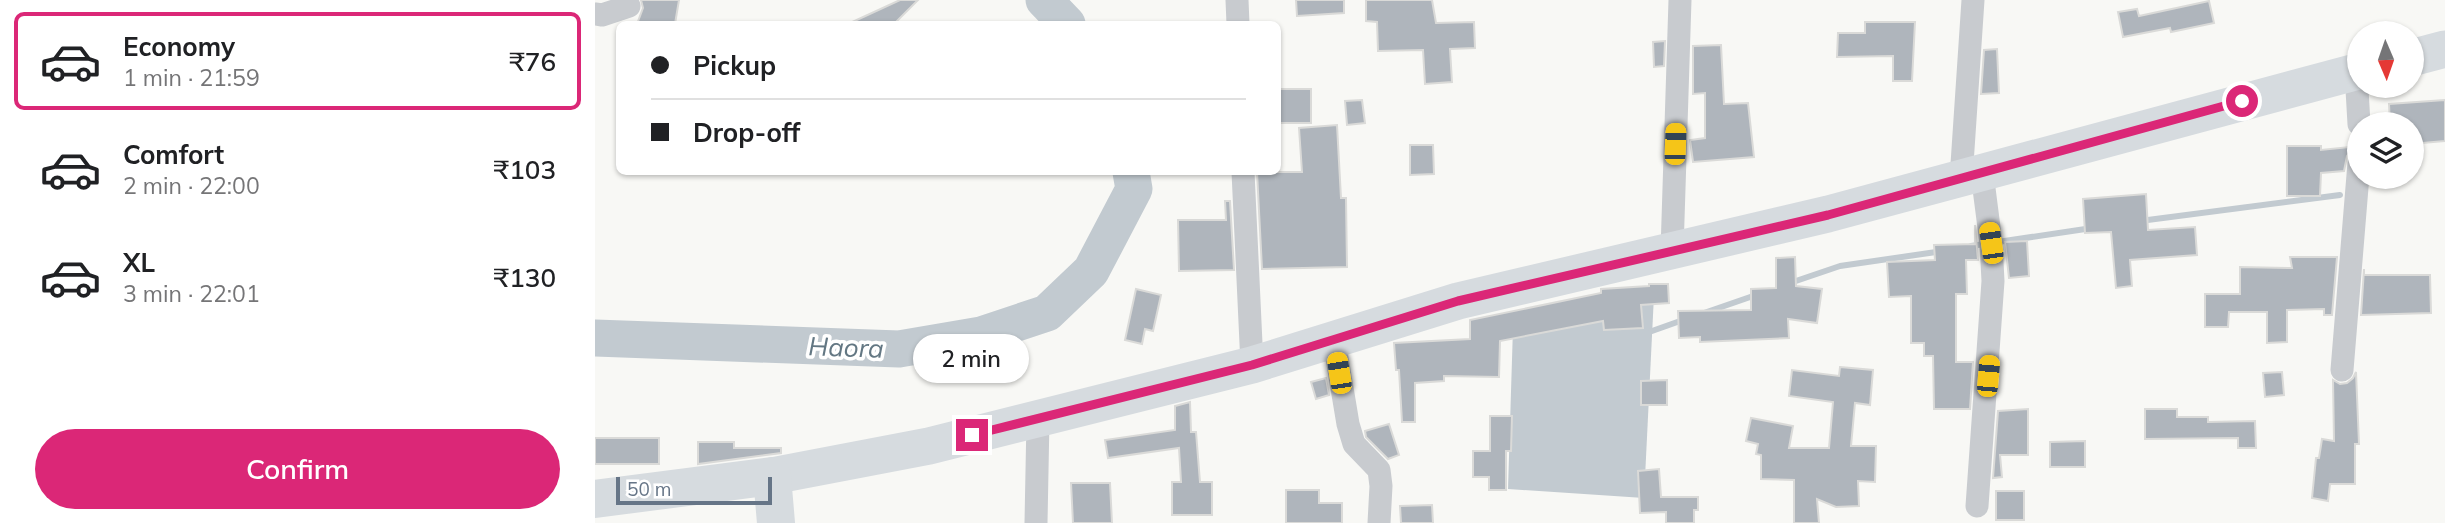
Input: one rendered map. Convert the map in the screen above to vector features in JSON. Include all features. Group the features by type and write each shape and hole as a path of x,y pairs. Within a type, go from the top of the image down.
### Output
{"highway":[{"path":"595,499 772,476 776,523"}],"main road":[{"path":"2424,55 2445,49"},
{"path":"772,476 929,446 1252,365 1458,301 1828,215 2347,74"}],"street":[{"path":"1237,0 1238,21"},
{"path":"1672,251 1680,0"},
{"path":"1973,0 1971,176 1991,243 1993,281 1977,506"},
{"path":"595,14 603,15 629,6"},
{"path":"1243,175 1252,365"},
{"path":"2342,370 2357,189"},
{"path":"1334,340 1348,424 1354,444 1379,470 1379,523"},
{"path":"1036,523 1038,419"}],"shaded area":[{"path":"1654,295 1644,498 1508,489 1513,327"}],"building":[{"path":"641,0 679,0 676,21 638,21 643,8"},
{"path":"900,0 918,0 897,21 854,21"},
{"path":"1296,0 1344,0 1344,13 1297,16"},
{"path":"1366,0 1432,0 1436,23 1474,22 1475,48 1450,49 1452,82 1425,84 1423,50 1378,51 1377,22 1366,21"},
{"path":"2209,1 2214,23 2171,32 2170,28 2123,37 2118,12 2137,9 2139,16"},
{"path":"1865,22 1915,22 1912,81 1893,81 1893,56 1837,57 1838,33 1865,33"},
{"path":"1665,41 1664,66 1654,67 1653,42"},
{"path":"1721,45 1724,104 1748,103 1754,157 1693,162 1690,140 1705,138 1705,93 1693,94 1693,46"},
{"path":"1997,49 1999,93 1981,94 1984,50"},
{"path":"1281,89 1311,89 1311,123 1281,123"},
{"path":"1362,100 1365,123 1347,125 1345,101"},
{"path":"2445,100 2445,141 2424,143 2424,112 2389,112 2389,104"},
{"path":"1337,125 1341,198 1346,198 1347,267 1262,269 1257,175 1302,172 1299,128"},
{"path":"1410,145 1433,145 1434,174 1410,175"},
{"path":"2287,146 2321,146 2321,150 2347,147 2344,171 2321,173 2320,196 2287,196"},
{"path":"2146,194 2148,230 2195,227 2197,255 2130,260 2132,286 2116,288 2111,232 2085,233 2083,199"},
{"path":"1225,201 1230,201 1234,270 1179,271 1178,220 1226,220"},
{"path":"1975,225 1978,260 1966,260 1967,294 1956,294 1956,362 1973,362 1970,409 1934,409 1933,356 1924,356 1924,343 1911,343 1911,296 1889,297 1887,262 1935,260 1934,245 1975,244"},
{"path":"2027,241 2029,276 2009,278 2005,242"},
{"path":"1795,257 1796,286 1822,289 1817,323 1788,319 1789,338 1700,342 1700,337 1679,338 1678,311 1751,310 1751,289 1776,288 1776,258"},
{"path":"2290,257 2337,257 2332,315 2324,315 2324,309 2287,310 2287,342 2267,343 2267,312 2229,312 2228,327 2205,327 2205,294 2240,294 2240,267 2292,268"},
{"path":"2364,269 2364,275 2430,275 2431,313 2361,315"},
{"path":"1668,284 1669,303 1641,305 1643,328 1604,330 1603,321 1500,341 1499,377 1444,376 1444,381 1415,383 1415,422 1402,422 1399,370 1396,370 1394,343 1470,339 1470,320 1601,293 1601,289"},
{"path":"1136,289 1161,295 1153,331 1145,329 1142,344 1125,340"},
{"path":"1840,367 1873,370 1870,405 1855,403 1851,446 1876,446 1875,482 1858,481 1859,506 1836,507 1817,499 1819,523 1794,523 1794,480 1761,479 1761,455 1756,454 1758,444 1746,441 1751,418 1793,426 1789,448 1829,448 1833,402 1789,396 1792,370 1839,376"},
{"path":"2282,372 2284,395 2265,397 2263,373"},
{"path":"2356,372 2359,444 2355,444 2355,484 2330,484 2328,501 2312,498 2316,458 2319,458 2322,439 2334,441 2333,380 2340,384 2347,383"},
{"path":"1326,378 1329,395 1316,399 1311,382"},
{"path":"1667,380 1667,405 1641,405 1641,381"},
{"path":"1190,402 1191,432 1196,432 1200,482 1212,482 1212,515 1172,515 1172,482 1181,482 1179,448 1108,458 1105,440 1175,430 1175,406"},
{"path":"2028,409 2028,455 2000,455 2002,477 1993,478 1998,411"},
{"path":"2145,409 2177,409 2177,417 2208,417 2208,422 2255,421 2256,448 2238,448 2238,438 2145,439"},
{"path":"1490,416 1512,416 1511,451 1506,451 1506,490 1489,490 1489,477 1473,477 1473,451 1490,451"},
{"path":"1389,424 1399,455 1388,459 1366,437 1365,431"},
{"path":"595,438 659,438 659,464 595,464"},
{"path":"2085,441 2085,467 2050,467 2050,442"},
{"path":"698,442 734,442 734,448 781,448 781,453 698,464"},
{"path":"1659,469 1661,497 1698,497 1694,523 1666,523 1666,512 1640,513 1638,471"},
{"path":"1071,483 1110,483 1112,523 1073,523"},
{"path":"1286,490 1319,490 1319,503 1342,503 1342,523 1286,523"},
{"path":"1996,491 2024,491 2024,520 1996,520"},
{"path":"1432,505 1433,523 1401,523 1400,506"}],"waterway":[{"name":"Haora","path":"1044,0 1064,21"},
{"name":"Haora","path":"595,338 899,349 981,335 1047,313 1091,271 1134,189 1132,175"},
{"path":"2140,221 2340,195"},
{"path":"1971,246 2092,228"},
{"path":"1790,283 1840,266 1943,251"},
{"path":"1704,313 1756,295"},
{"path":"1652,331 1683,320"}],"route":[{"path":"972,435 1252,365 1458,301 1828,215 2242,101"}]}
